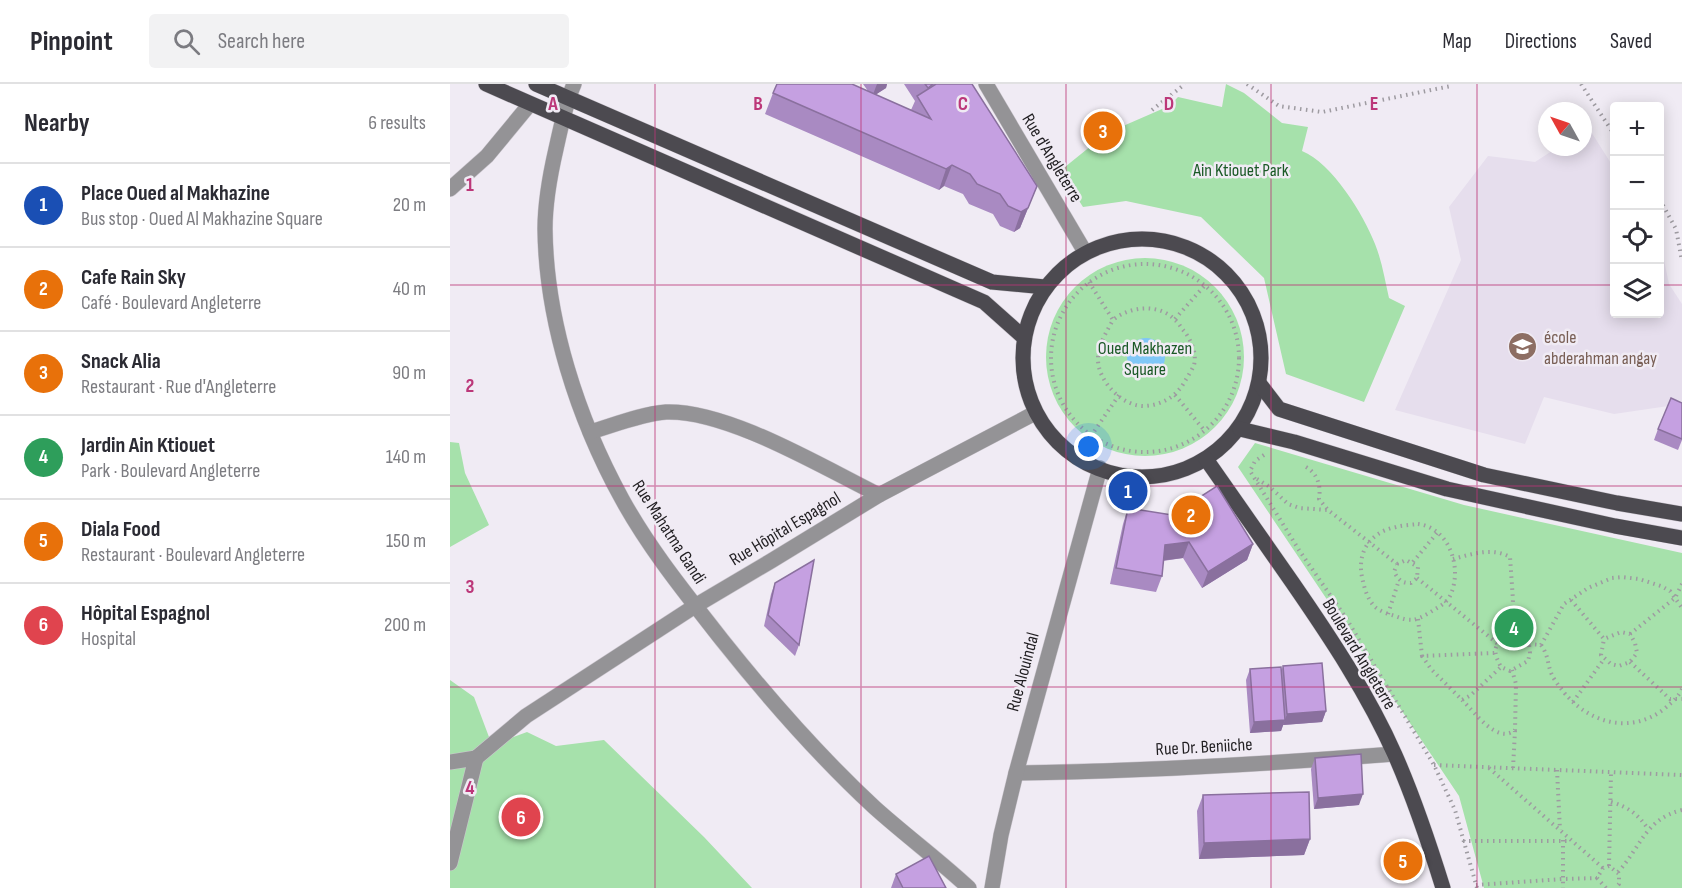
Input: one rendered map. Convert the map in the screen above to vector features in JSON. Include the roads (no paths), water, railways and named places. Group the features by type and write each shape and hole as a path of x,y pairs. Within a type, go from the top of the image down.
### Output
{"main road":[{"path":"486,84 984,302 1021,335"},
{"path":"536,84 571,91 992,282 1045,287"},
{"path":"1152,238 1185,246 1215,262 1239,286 1255,316 1262,350 1259,383 1253,406 1240,429 1225,445 1206,459 1176,472 1144,477 1113,474 1081,461 1055,440 1035,413 1024,379 1021,335 1045,287 1066,265 1086,252 1118,240 1152,238"},
{"path":"1259,383 1279,409 1484,475 1682,514"},
{"path":"1240,429 1294,442 1447,489 1615,526 1682,538"},
{"name":"Boulevard Angleterre","path":"1206,459 1343,659 1394,754 1413,800 1443,888"}],"street":[{"name":"Rue d'Angleterre","path":"986,84 1086,252"},
{"name":"Rue Mahatma Gandi","path":"571,91 562,118 548,183 545,228 547,262 561,351 590,432 622,499 655,552 748,673 874,807 969,888"},
{"path":"450,189 487,156 530,104"},
{"path":"590,432 664,412 690,413 717,420 767,439 879,495"},
{"name":"Rue Hôpital Espagnol","path":"476,758 526,716 695,606 879,495 1035,413"},
{"name":"Rue Alouindal","path":"992,888 1001,835 1016,773 1100,468"},
{"name":"Rue Dr. Beniiche","path":"1016,773 1263,764 1394,754"},
{"path":"450,762 476,758 450,863"}],"water":[{"path":"1146,338 1159,344 1165,357 1159,370 1146,376 1133,370 1127,357 1133,344"}],"place":[{"name":"Snack Alia","path":"1103,131"},
{"name":"école abderahman angay","path":"1523,347"},
{"name":"Place Oued al Makhazine","path":"1128,491"},
{"name":"Cafe Rain Sky","path":"1191,515"},
{"name":"Jardin Ain Ktiouet","path":"1514,628"},
{"name":"Hôpital Espagnol","path":"521,817"},
{"name":"Diala Food","path":"1403,861"}],"park label":[{"name":"Ain Ktiouet Park","path":"1241,170"},
{"name":"Oued Makhazen Square","path":"1145,358"}]}
